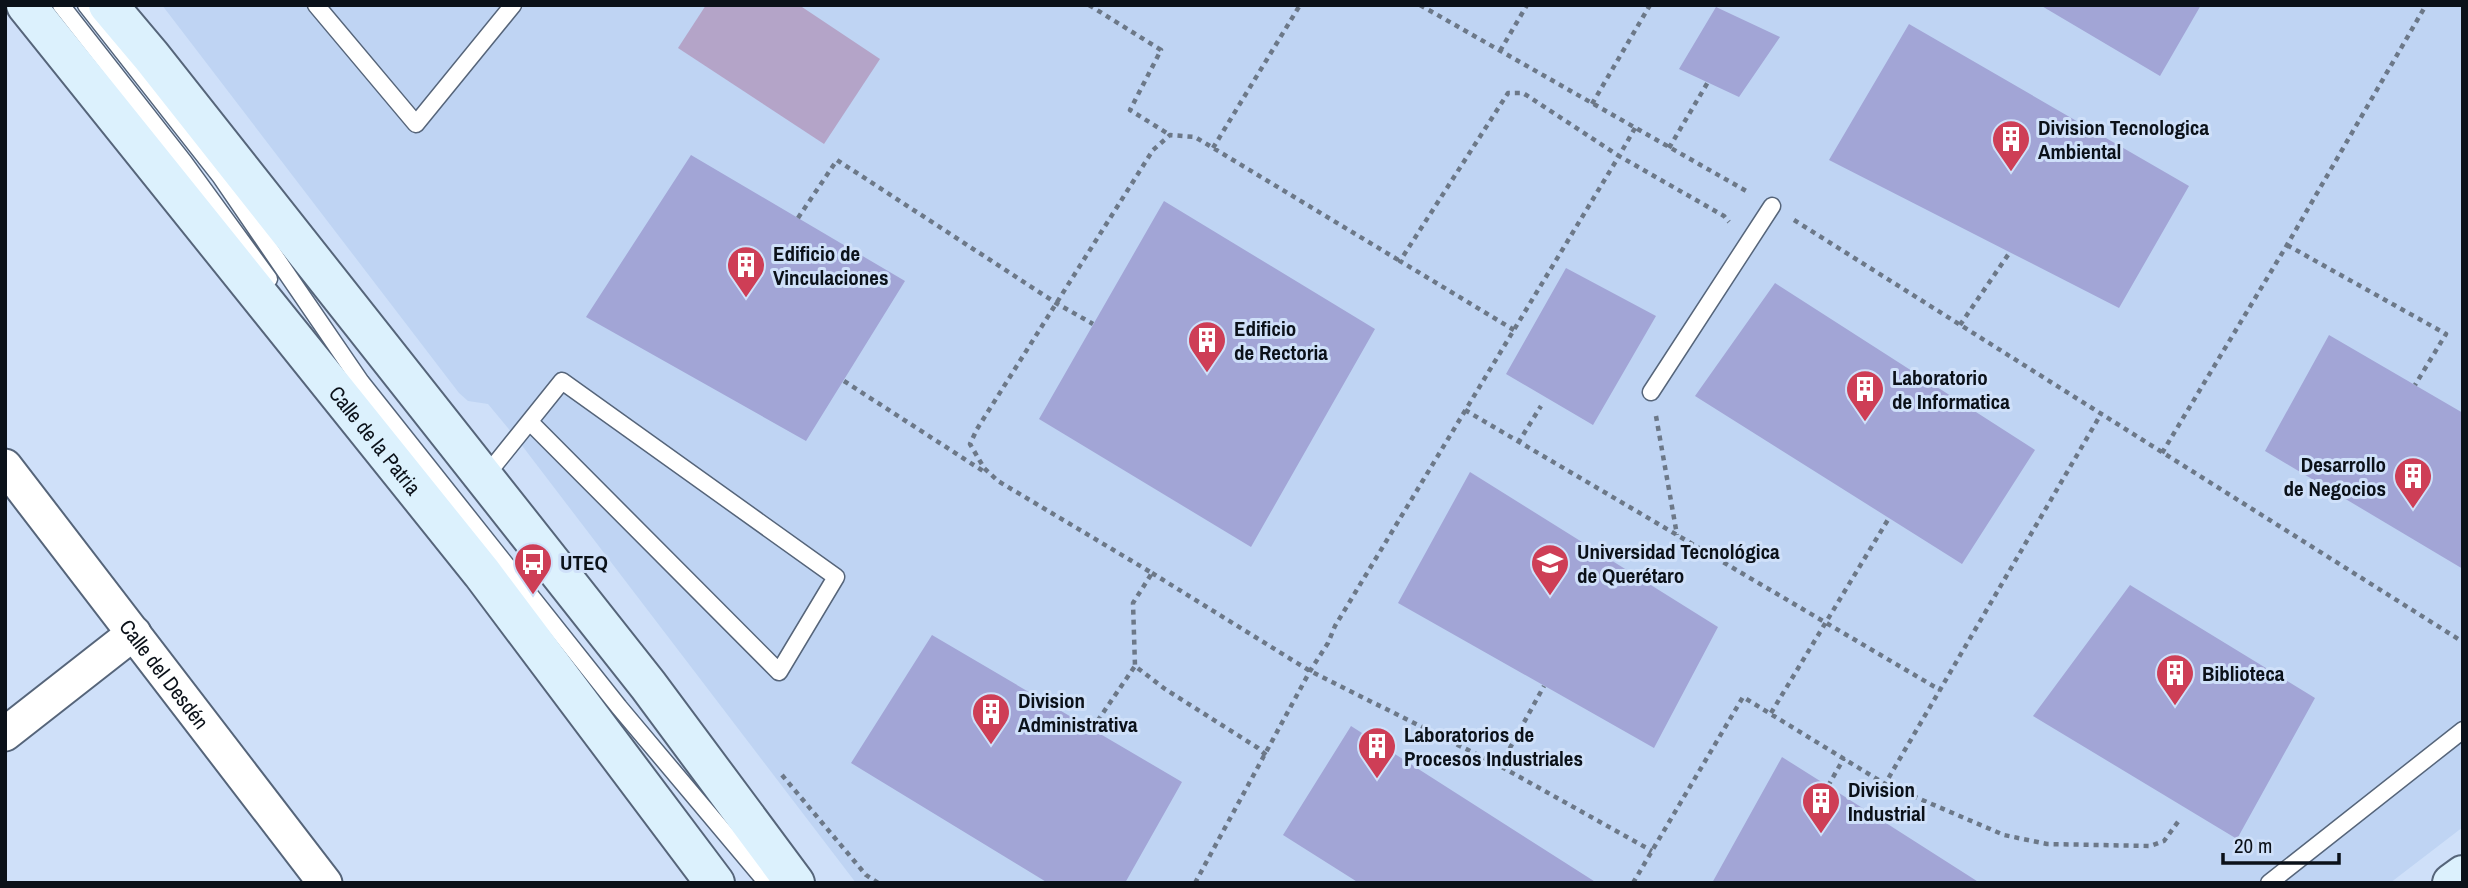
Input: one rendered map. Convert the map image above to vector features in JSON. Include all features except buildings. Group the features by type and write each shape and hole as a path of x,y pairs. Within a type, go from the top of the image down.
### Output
{"street":[{"name":"Calle de la Patria","path":"26,5 482,573 715,883"},
{"path":"108,5 648,685 795,883"},
{"name":"Calle del Desdén","path":"5,466 325,883"},
{"path":"5,734 134,633"},
{"path":"2452,883 2463,875"}],"lane":[{"path":"61,5 184,162 279,293"},
{"path":"86,5 219,176 361,382 619,707 767,883"},
{"path":"316,5 416,124 513,5"},
{"path":"1651,392 1778,210"},
{"path":"295,314 350,391 607,716 734,883"},
{"path":"484,478 562,381 836,578 779,672 530,422"},
{"path":"2269,883 2463,730"}],"path":[{"path":"1089,5 1161,50 1130,110 1170,135 1195,137 1514,330"},
{"path":"1213,148 1300,5"},
{"path":"1420,5 1749,193"},
{"path":"1500,51 1527,5"},
{"path":"1592,104 1650,5"},
{"path":"2162,453 2426,5"},
{"path":"1669,148 1707,82"},
{"path":"1401,261 1508,93 1523,93 1619,156 1724,216 1733,228"},
{"path":"1195,883 1335,626 1635,128"},
{"path":"999,481 984,468 970,444 977,429 1153,150 1170,135"},
{"path":"798,218 837,160 1056,303 1093,324"},
{"path":"1778,210 2463,642"},
{"path":"2287,245 2446,334 2415,385"},
{"path":"1959,325 2010,252"},
{"path":"844,381 999,481 1310,671 1500,766 1652,851"},
{"path":"1518,443 1541,406"},
{"path":"1465,410 1940,690"},
{"path":"1885,784 2101,414"},
{"path":"1770,713 1889,518"},
{"path":"1092,729 1135,666 1133,603 1152,573"},
{"path":"1135,666 1165,689 1266,755"},
{"path":"1500,766 1544,686"},
{"path":"1633,883 1743,697 1885,784 2004,835 2046,844 2150,846 2164,841 2180,819"},
{"path":"1828,786 1844,758"},
{"path":"782,775 866,875 878,883"}],"shaded area":[{"name":"Universidad Tecnológica de Querétaro","path":"162,5 2463,5 2463,827 2390,883 856,883 517,439 488,404 468,401 459,393"},
{"path":"706,5 799,5 880,59 824,144 678,48"}],"place":[{"name":"Division Tecnologica Ambiental","path":"2011,173"},
{"name":"Edificio de Vinculaciones","path":"746,299"},
{"name":"Edificio de Rectoria","path":"1207,374"},
{"name":"Laboratorio de Informatica","path":"1865,423"},
{"name":"Desarrollo de Negocios","path":"2413,510"},
{"name":"UTEQ","path":"533,596"},
{"name":"Universidad Tecnológica de Querétaro","path":"1550,597"},
{"name":"Biblioteca","path":"2175,707"},
{"name":"Division Administrativa","path":"991,746"},
{"name":"Laboratorios de Procesos Industriales","path":"1377,780"},
{"name":"Division Industrial","path":"1821,835"}]}
